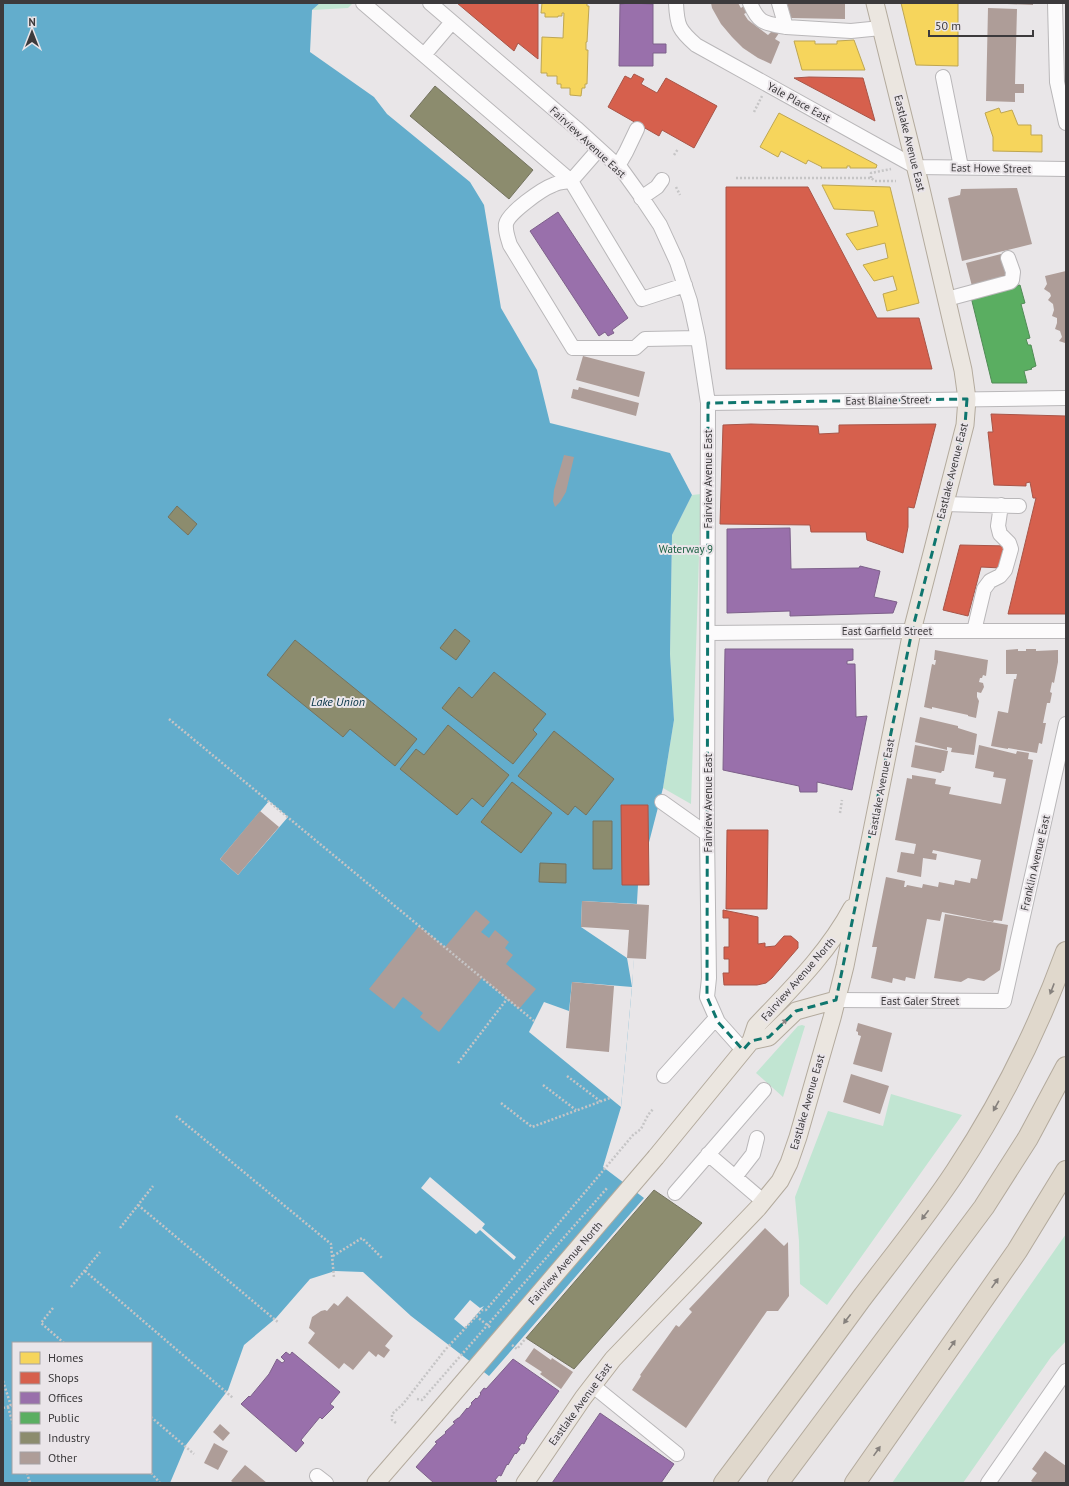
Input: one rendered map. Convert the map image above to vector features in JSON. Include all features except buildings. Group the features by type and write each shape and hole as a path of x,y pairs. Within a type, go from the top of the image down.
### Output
{"highway":[{"path":"724,1483 960,1165 991,1115 1022,1056 1049,996 1066,952"},
{"path":"784,1480 952,1251 999,1184 1041,1114 1066,1067"},
{"path":"855,1483 1017,1251 1066,1171"},
{"path":"717,1483 746,1453"}],"main road":[{"name":"Eastlake Avenue East","path":"525,1483 592,1385 619,1353 764,1202 780,1181 789,1163 798,1137 836,1000 859,896 912,630 965,425 967,399 963,370 947,299 916,166 875,3"},
{"name":"Fairview Avenue North","path":"376,1483 656,1157 747,1045 756,1026 822,955 835,937 859,896"},
{"name":"Fairview Avenue North","path":"747,1045 769,1037 796,1010 836,1000"}],"street":[{"path":"363,3 571,181 642,299 685,285"},
{"name":"Fairview Avenue East","path":"430,3 618,166 660,225 678,262 685,285 698,338 708,403 707,834 710,978 707,997 718,1022 747,1045"},
{"name":"Yale Place East","path":"676,3 678,22 684,34 696,45 916,166"},
{"path":"750,3 758,17 763,22 786,27 851,31 881,28"},
{"path":"779,3 786,27"},
{"path":"1055,3 1057,82 1066,123"},
{"path":"424,55 452,22"},
{"path":"943,77 961,167"},
{"path":"618,166 637,129"},
{"path":"598,148 571,181 553,184 538,193 508,216 506,230 510,245 573,348 635,348 645,339 698,338"},
{"name":"East Howe Street","path":"916,166 1066,169"},
{"path":"641,198 657,187 662,180"},
{"path":"947,299 1010,282 1012,280 1013,272 1008,258"},
{"name":"East Blaine Street","path":"708,403 1066,398"},
{"path":"944,504 1019,506"},
{"path":"974,631 984,589 990,581 1000,576 1005,570 1011,549 1009,543 1000,534 998,526 1001,505"},
{"name":"East Garfield Street","path":"708,633 912,630 1066,631"},
{"name":"Franklin Avenue East","path":"1004,1001 1066,724"},
{"path":"662,802 707,834"},
{"name":"East Galer Street","path":"836,1000 1004,1001"},
{"path":"664,1076 716,1018"},
{"path":"675,1193 764,1090"},
{"path":"735,1177 753,1154 757,1138"},
{"path":"708,1154 764,1202"},
{"path":"988,1483 1066,1371"},
{"path":"592,1385 678,1454"}],"path":[{"path":"754,112 763,94"},
{"path":"674,155 678,148"},
{"path":"871,178 871,173 893,168"},
{"path":"736,178 871,178 875,181 896,181"},
{"path":"676,187 680,195"},
{"path":"169,719 534,1021"},
{"path":"840,813 842,800"},
{"path":"458,1063 507,998"},
{"path":"567,1076 600,1102"},
{"path":"542,1085 576,1111"},
{"path":"501,1103 532,1127 610,1098"},
{"path":"396,1423 392,1420 392,1414 403,1404 447,1347 482,1310 486,1310 633,1135 641,1129 652,1109"},
{"path":"176,1116 331,1244 334,1278"},
{"path":"417,1399 422,1400 613,1182"},
{"path":"120,1228 153,1186"},
{"path":"138,1205 279,1323"},
{"path":"333,1256 362,1238 383,1259"},
{"path":"71,1287 100,1252"},
{"path":"85,1271 233,1398"},
{"path":"53,1308 40,1323 63,1342"},
{"path":"3,1381 11,1406 3,1408"},
{"path":"152,1418 194,1454"},
{"path":"152,1474 160,1483"}],"highlighted area":[{"path":"967,399 965,425 912,631 836,1000 796,1011 769,1037 751,1041 743,1050 718,1022 707,997 708,403"}],"green space":[{"path":"320,3 353,3 348,8 312,10"},
{"name":"Waterway 9","path":"701,494 691,804 663,788 674,720 670,654 672,535 692,495"},
{"path":"798,1026 805,1026 783,1097 756,1073"},
{"path":"891,1094 962,1115 827,1305 800,1284 799,1241 795,1197 828,1111 883,1126"},
{"path":"1066,1234 1066,1341 1051,1357 963,1483 892,1483"}],"water":[{"name":"Lake Union","path":"3,3 320,3 312,10 310,52 374,97 387,114 470,182 484,205 501,308 537,370 550,423 670,453 692,495 672,535 670,654 674,720 663,788 638,885 632,987 621,1107 603,1167 644,1198 489,1376 411,1316 363,1272 335,1271 310,1279 276,1318 244,1345 228,1390 186,1445 170,1483 3,1483"}],"pier":[{"path":"269,801 288,817 238,875 220,859"},
{"path":"582,901 638,904 632,987 627,958 581,927"},
{"path":"572,982 632,987 621,1107 529,1032 544,1002 569,1011"},
{"path":"430,1177 485,1224 482,1228 516,1257 514,1260 480,1230 476,1234 421,1188"},
{"path":"470,1300 480,1308 484,1306 465,1328 454,1319"}]}
